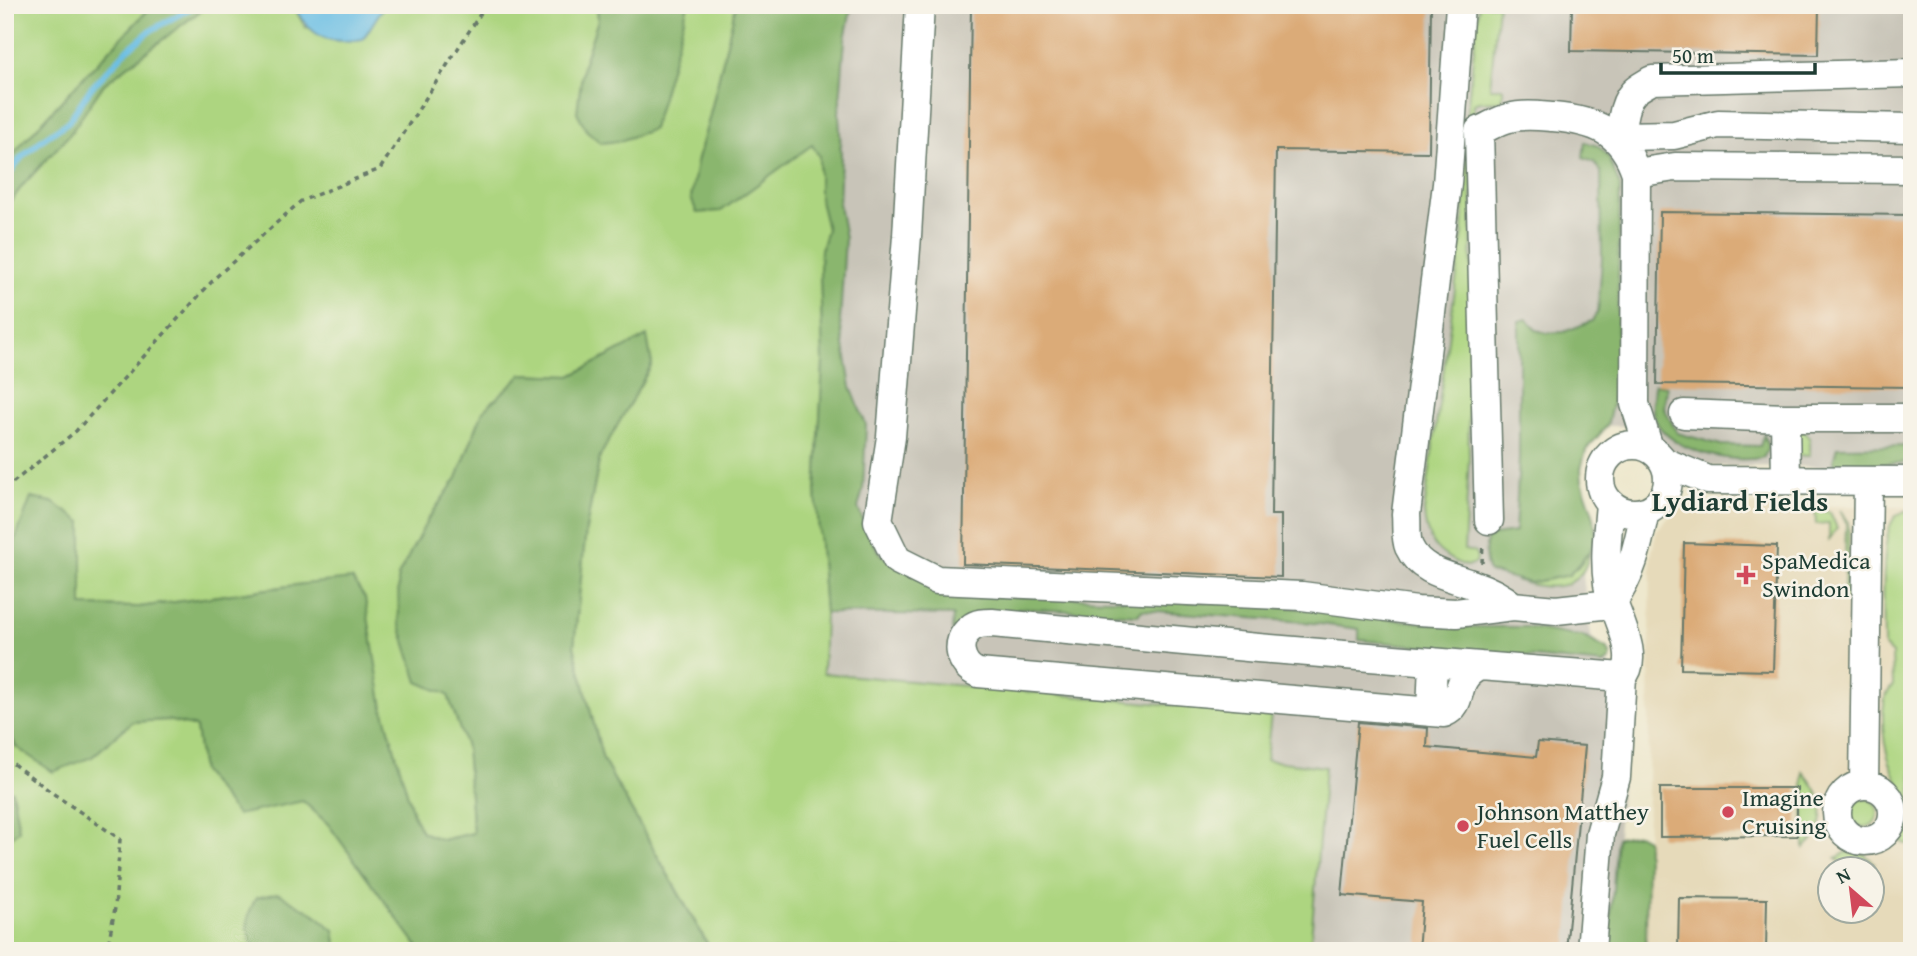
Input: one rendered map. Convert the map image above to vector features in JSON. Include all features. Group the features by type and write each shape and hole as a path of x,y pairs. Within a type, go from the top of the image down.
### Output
{"street":[{"path":"920,5 905,262 891,437 878,521 897,560 937,580 1302,596 1417,611 1456,613 1513,606 1556,610 1611,604"},
{"path":"1460,5 1447,184 1406,514 1409,547 1423,565 1442,575 1500,596 1513,606"},
{"path":"1621,140 1627,102 1634,91 1652,80 1912,73"},
{"path":"1489,520 1479,131 1510,117 1546,116 1583,120 1604,128 1621,140 1631,157 1636,173 1635,404 1616,450"},
{"path":"1621,140 1674,135 1718,124 1912,128"},
{"path":"1636,173 1675,167 1912,169"},
{"path":"1611,604 1629,575 1654,504 1668,486 1669,475 1657,455 1635,404"},
{"path":"1684,414 1785,418 1912,418"},
{"path":"1785,418 1786,480"},
{"path":"1708,480 1638,445 1627,445 1616,450 1605,461 1600,477 1603,492 1611,503 1623,511 1634,513 1708,480 1912,481"},
{"path":"1864,785 1868,481"},
{"path":"1591,951 1600,834 1616,777 1622,677 1628,666 1628,647 1624,631 1611,604 1606,564 1611,503"},
{"path":"1480,666 1463,678 1458,689 1457,703 1452,709 1431,712 978,673 964,665 961,651 962,638 971,627 992,623 1622,677"},
{"path":"1431,712 1433,662"}],"path":[{"path":"5,489 76,430 216,276 301,201 380,169 486,5"},
{"path":"1482,588 1482,545 1489,520"},
{"path":"5,758 120,839 115,908 107,951"}],"shaded area":[{"name":"Lydiard Fields","path":"852,5 1912,5 1912,467 1694,466 1664,448 1645,426 1607,426 1586,450 1576,488 1590,535 1583,576 1591,636 1624,689 1620,811 1608,951 1310,951 1325,767 1266,760 1271,714 823,673 825,613 862,613 881,554 870,538 858,508 863,490 866,425 851,387 840,322 845,238 839,205 839,113 845,39"},
{"path":"1698,504 1912,507 1912,951 1646,951 1651,556 1657,530 1674,512"}],"green space":[{"path":"5,5 153,5 21,145 5,166"},
{"path":"153,5 208,5 104,84 70,134 23,185 5,209 5,166 21,145"},
{"path":"208,5 293,5 305,27 363,39 383,5 597,5 598,20 583,65 680,28 688,5 736,5 697,162 812,144 819,156 819,196 827,229 821,250 820,272 823,362 816,491 825,613 823,673 1271,714 1266,760 1325,767 1310,951 701,951 710,948 603,760 574,646 586,529 600,456 652,364 646,337 571,376 522,374 483,411 457,478 428,519 448,695 466,747 473,833 442,840 422,832 413,814 383,708 303,584 139,607 81,606 82,522 5,566 5,209 23,185 70,134 104,84"},
{"path":"597,5 688,5 653,129 620,141 601,143 587,131 577,112 583,65 598,20"},
{"path":"736,5 852,5 845,39 839,113 839,205 845,238 840,322 851,387 866,425 863,490 858,508 870,538 881,554 930,585 966,595 1251,603 1460,627 1526,627 1582,636 1607,649 1610,660 1603,664 1359,640 1359,629 1304,622 1142,610 1138,615 1018,608 1016,612 952,630 953,615 825,613 816,491 823,362 820,272 821,250 827,229 819,196 819,156 812,145 721,211 697,213 691,198 697,162"},
{"path":"1479,5 1498,5 1490,88 1503,88 1503,98 1500,101 1474,104 1469,457 1464,550 1475,552 1477,558 1476,563 1466,566 1448,557 1435,546 1427,531 1424,511 1463,232 1468,102"},
{"path":"1585,142 1598,146 1608,156 1620,186 1614,397 1607,426 1586,450 1581,469 1582,481 1594,517 1596,536 1590,551 1569,575 1530,583 1489,572 1486,560 1487,540 1493,535 1515,532 1519,459 1519,321 1527,319 1536,330 1547,333 1564,332 1592,321 1598,312 1602,259 1601,172 1594,162 1583,158"},
{"path":"647,336 652,364 600,456 586,529 574,646 603,760 710,949 421,951 328,824 303,801 237,815 202,772 196,727 167,720 132,722 92,757 53,772 16,747 5,720 5,566 31,498 52,502 82,522 82,606 139,607 352,579 365,598 383,708 413,814 422,832 442,840 473,833 466,747 448,695 418,682 399,622 398,576 428,519 457,478 483,411 522,374 571,376"},
{"path":"1654,384 1667,386 1664,408 1677,433 1721,445 1760,446 1764,434 1768,448 1764,457 1719,457 1702,453 1671,438 1660,428 1654,416"},
{"path":"1805,431 1810,440 1810,456 1793,455 1795,432"},
{"path":"1912,446 1912,462 1838,467 1833,461 1837,447"},
{"path":"1815,509 1830,512 1837,528 1829,540 1829,523 1816,524"},
{"path":"1840,510 1848,522 1849,533 1848,598 1841,597 1844,591 1846,523"},
{"path":"1912,510 1912,808 1887,753 1883,715 1885,699 1893,685 1892,654 1884,646 1886,544 1895,518"},
{"path":"1590,551 1586,565 1572,582 1551,587 1515,580 1538,581 1563,576 1576,569"},
{"path":"5,720 16,747 92,757 132,722 167,720 196,727 202,772 303,801 328,824 421,951 337,951 334,930 251,942 256,951 5,951 5,842 19,830 12,791 5,788"},
{"path":"1803,772 1816,791 1822,810 1819,830 1804,848"},
{"path":"5,788 12,791 19,830 5,842"},
{"path":"1864,799 1874,803 1878,813 1874,823 1864,827 1854,823 1850,813 1854,803"},
{"path":"1906,810 1912,820 1912,845 1903,843 1899,835"},
{"path":"1638,834 1647,839 1646,951 1608,951 1617,838"},
{"path":"1847,852 1865,855 1842,855"},
{"path":"278,893 316,915 334,930 337,951 256,951 247,924 250,912 256,898"}],"water":[{"path":"293,5 384,6 363,39 339,41 313,31"}],"building":[{"path":"971,5 1431,5 1429,152 1276,150 1271,515 1281,515 1281,577 963,564"},
{"path":"1572,5 1819,5 1818,55 1571,51"},
{"path":"1660,212 1912,215 1912,387 1657,384"},
{"path":"1684,543 1777,546 1773,671 1681,669"},
{"name":"Johnson Matthey Fuel Cells","path":"1358,722 1428,728 1427,747 1536,757 1538,742 1585,746 1566,951 1418,951 1422,902 1342,895"},
{"name":"Imagine Cruising","path":"1660,788 1797,788 1797,836 1660,837"},
{"path":"1679,898 1767,899 1766,951 1678,951"}],"waterway":[{"path":"5,180 21,158 68,122 91,88 127,50 150,31 196,5"}],"place":[{"name":"SpaMedica Swindon","path":"1746,575"},
{"name":"Imagine Cruising","path":"1728,812"},
{"name":"Johnson Matthey Fuel Cells","path":"1463,826"}],"district":[{"name":"Lydiard Fields","path":"1740,501"}]}
